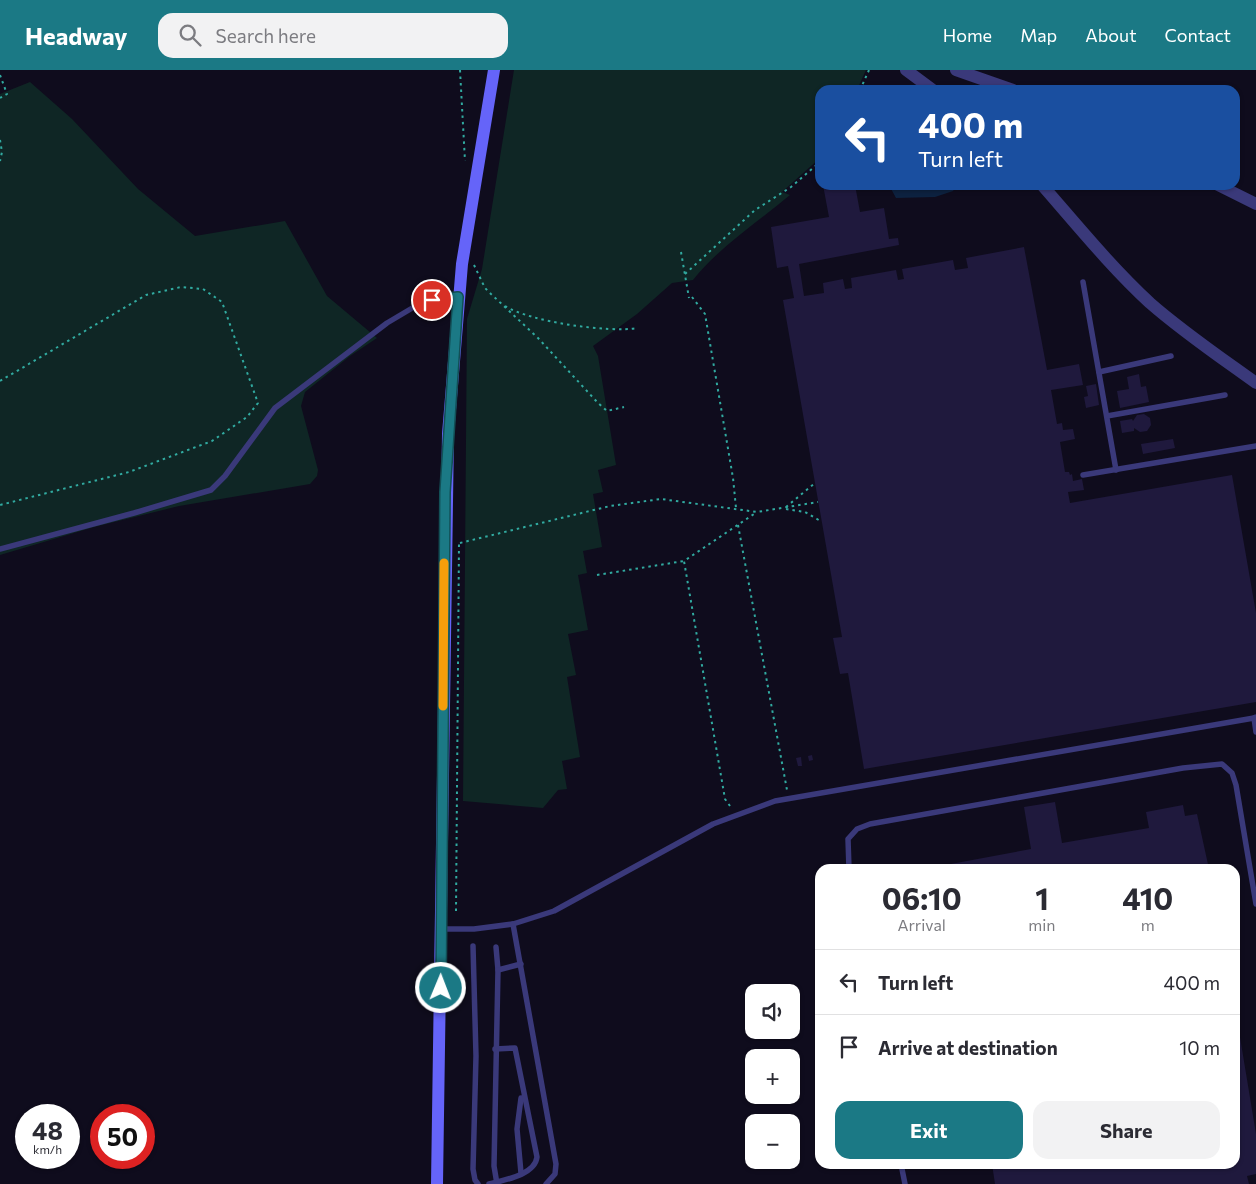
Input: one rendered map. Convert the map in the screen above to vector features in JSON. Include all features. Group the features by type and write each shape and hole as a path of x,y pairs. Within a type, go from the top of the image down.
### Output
{"main road":[{"path":"437,1184 442,929 444,541 448,434 458,297 464,244 494,70"}],"street":[{"path":"906,70 926,85"},
{"path":"956,70 999,85"},
{"path":"1046,190 1149,302 1185,332 1256,383"},
{"path":"1228,190 1256,204"}],"lane":[{"path":"1083,282 1116,470"},
{"path":"0,549 134,514 211,490 225,476 275,408 387,323 419,304 458,297"},
{"path":"1099,372 1171,356"},
{"path":"1106,416 1225,396"},
{"path":"1083,475 1256,446"},
{"path":"442,929 474,929 513,924 554,911 713,824 764,804 1255,718 1256,732"},
{"path":"849,864 848,839 857,829 870,824 1173,770 1222,764 1232,773 1236,785 1256,904"},
{"path":"513,924 556,1164 555,1174 546,1184"},
{"path":"473,946 476,1056 473,1168 478,1184"},
{"path":"496,947 498,970 495,1048 494,1166 496,1183"},
{"path":"498,970 521,964"},
{"path":"489,1184 496,1183 533,1167 536,1157 522,1093 515,1048 495,1048"},
{"path":"521,1173 517,1129 522,1093"},
{"path":"903,1169 905,1184"}],"path":[{"path":"862,85 869,70"},
{"path":"460,71 465,162"},
{"path":"0,75 7,94 0,98"},
{"path":"0,140 2,152 0,161"},
{"path":"685,274 755,210 791,187 815,166"},
{"path":"464,244 485,288 538,338 607,411 624,407"},
{"path":"681,252 689,298"},
{"path":"0,381 146,295 181,287 203,289 222,302 258,403 247,417 212,441 129,472 0,505"},
{"path":"692,297 705,314 733,478 736,509"},
{"path":"502,305 509,309 574,325 622,330 638,328"},
{"path":"784,508 815,483"},
{"path":"444,541 460,543 610,506 661,499 758,512 818,502"},
{"path":"784,508 805,512 822,522"},
{"path":"597,575 684,560 758,512"},
{"path":"738,525 787,790"},
{"path":"456,911 460,543"},
{"path":"684,560 725,799 730,806"}],"green space":[{"path":"514,70 866,70 859,85 815,85 815,162 782,192 790,195 726,246 693,280 672,283 637,314 593,346 598,356 616,465 598,470 603,492 593,494 602,547 583,551 587,573 578,575 588,630 568,634 576,675 567,677 580,757 562,761 567,789 558,790 543,808 463,801 467,319 482,269"},
{"path":"30,82 72,119 138,189 195,236 285,221 327,296 377,338 350,356 305,392 301,406 318,470 317,476 310,484 179,506 94,527 0,555 0,94"}],"water":[{"path":"892,190 954,190 935,197 896,198"}],"building":[{"path":"824,190 856,190 860,212 884,208 889,239 898,238 899,245 799,264 804,296 824,293 823,283 843,279 845,289 852,288 851,278 896,270 898,280 904,279 902,269 953,260 955,270 968,268 966,258 1024,247 1047,370 1079,364 1083,385 1051,390 1057,424 1062,423 1063,430 1073,429 1075,439 1060,442 1065,472 1069,472 1070,475 1072,474 1073,481 1082,479 1084,490 1068,492 1070,503 1232,475 1256,613 1256,702 864,769 848,673 840,674 833,638 842,637 783,300 794,298 788,266 777,268 771,227 829,217"},
{"path":"1139,374 1141,387 1146,386 1149,402 1120,408 1117,391 1129,389 1127,377"},
{"path":"1096,384 1099,405 1086,408 1084,397 1088,396 1086,386"},
{"path":"1144,414 1150,418 1151,425 1147,431 1140,432 1134,428 1134,431 1122,433 1120,421 1132,419 1133,421 1137,415"},
{"path":"1173,439 1175,448 1143,454 1141,444"},
{"path":"812,755 813,760 809,761 808,756"},
{"path":"801,757 802,766 798,766 796,758"},
{"path":"1055,802 1062,843 1149,828 1146,812 1183,805 1185,816 1197,814 1208,864 951,864 1031,849 1024,807"},
{"path":"1240,1037 1256,1134 1256,1174 1247,1176 1249,1184 995,1184 993,1169 1240,1169"}],"slow traffic":[{"path":"443,706 444,563"}],"route":[{"path":"432,300 458,297 451,372 445,492 441,988"}]}
